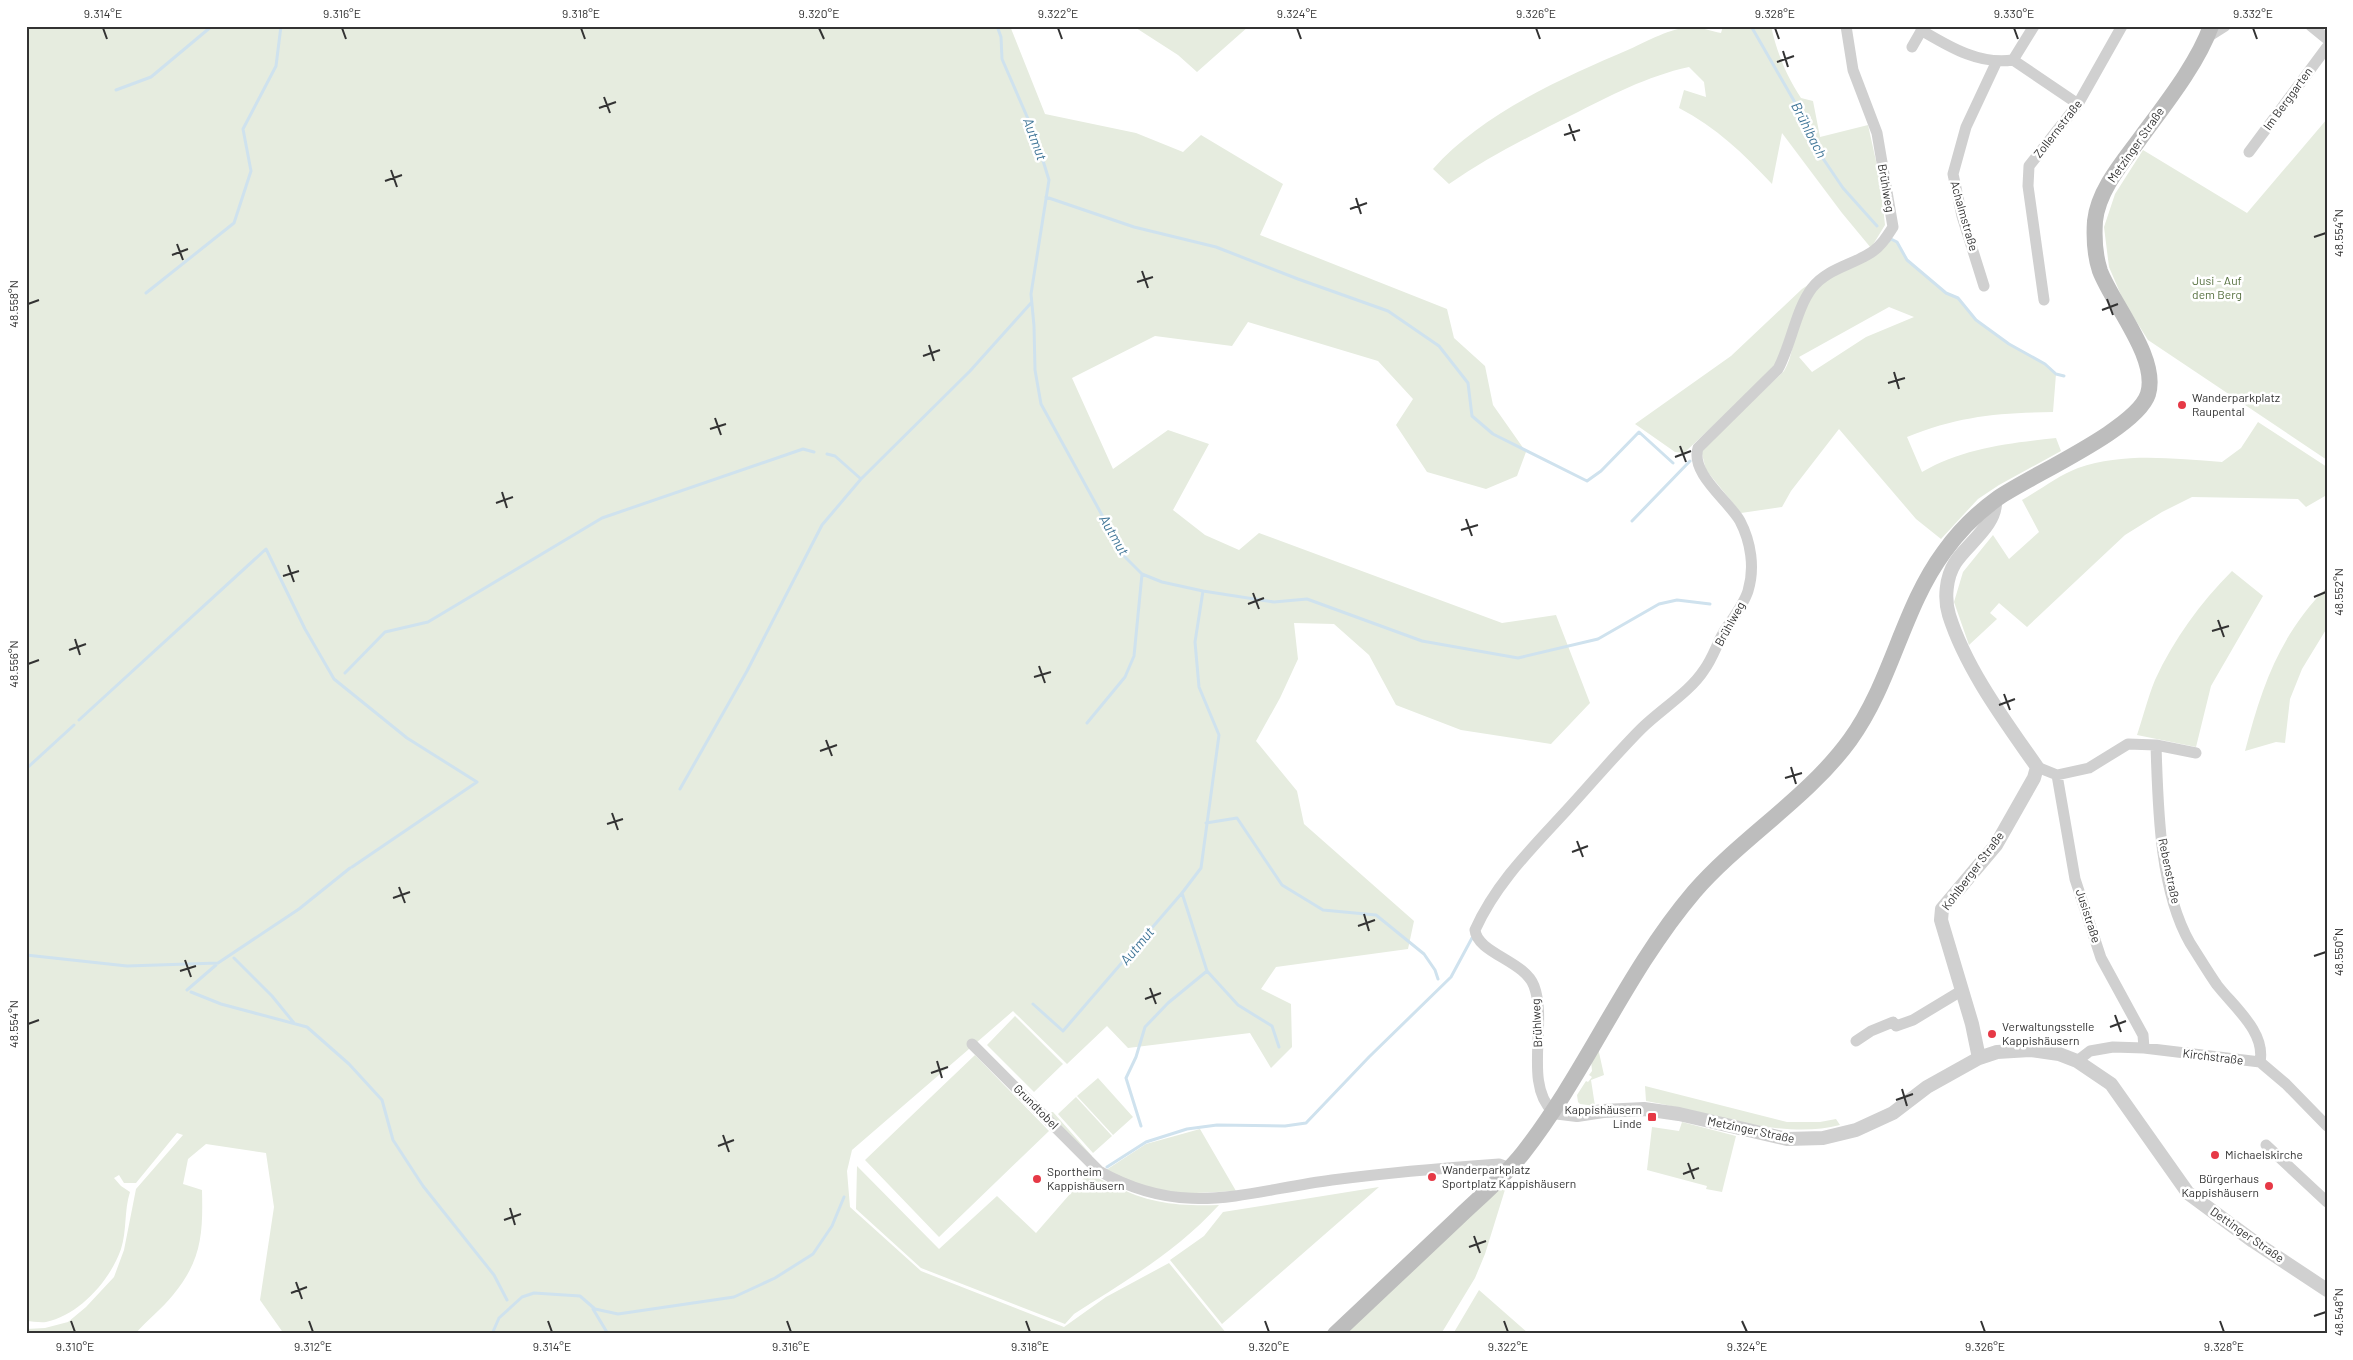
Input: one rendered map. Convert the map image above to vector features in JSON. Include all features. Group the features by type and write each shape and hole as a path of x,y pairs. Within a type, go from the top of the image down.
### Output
{"main road":[{"name":"Metzinger Straße","path":"1335,1334 1510,1168 1553,1112 1583,1065 1611,1015 1692,895 1731,854 1832,762 1851,739 1868,711 1892,661 1910,614 1934,566 1962,530 1995,500 2101,438 2134,416 2148,395 2149,371 2143,352 2099,268 2095,216 2114,174 2185,73 2209,32"}],"street":[{"name":"Brühlweg","path":"1553,1112 1546,1105 1540,1087 1538,1066 1540,1043 1535,987 1528,974 1480,942 1474,930 1494,895 1519,862 1639,731 1662,708 1687,689 1704,672 1721,637 1748,592 1752,573 1748,540 1739,520 1711,486 1701,469 1696,455 1698,448 1778,369 1786,354 1796,323 1812,288 1832,271 1868,254 1883,242 1892,227 1877,133 1853,70 1846,26"},
{"path":"2013,60 2034,26"},
{"name":"Zollernstraße","path":"2044,300 2028,186 2029,166 2078,104 2122,26"},
{"path":"2209,32 2225,26"},
{"path":"2311,26 2325,33"},
{"path":"1912,47 1922,28 1959,52 1996,63 2013,60 2078,104"},
{"name":"Im Berggarten","path":"2249,152 2327,47"},
{"name":"Achalmstraße","path":"1984,286 1962,216 1952,174 1966,127 1996,63"},
{"path":"1995,500 1996,508 1992,518 1954,564 1946,595 1948,614 1963,648 1991,701 2037,767 2057,775 2089,768 2128,744 2156,745 2196,753"},
{"name":"Rebenstraße","path":"2156,745 2159,827 2172,896 2189,941 2216,984 2254,1030 2262,1053 2260,1062"},
{"name":"Kohlberger Straße","path":"1979,1058 1972,1024 1941,920 1942,909 1997,843 2034,778 2037,767"},
{"name":"Jusistraße","path":"2057,775 2078,886 2101,958 2143,1035 2144,1048"},
{"path":"1856,1042 1871,1031 1893,1022 1896,1026 1913,1020 1961,991"},
{"name":"Grundtobel","path":"972,1044 1099,1171 1123,1185 1145,1193 1197,1200 1227,1198 1386,1173 1499,1164 1510,1168"},
{"name":"Kirchstraße","path":"2077,1061 2090,1051 2113,1047 2144,1048 2260,1062 2286,1084 2327,1126"},
{"name":"Metzinger Straße","path":"1553,1112 1577,1115 1603,1111 1644,1109 1679,1114 1787,1139 1823,1138 1856,1130 1893,1113 1927,1087 1979,1058 1997,1052 2030,1050 2059,1054 2077,1061"},
{"name":"Dettinger Straße","path":"2077,1061 2111,1084 2188,1193 2253,1241 2327,1290"},
{"path":"2266,1145 2327,1202"}],"green space":[{"path":"26,26 1010,26 1045,114 1136,133 1183,152 1201,135 1283,184 1260,235 1447,309 1454,338 1485,366 1493,405 1526,452 1517,476 1486,489 1427,472 1396,425 1413,399 1378,361 1248,322 1232,346 1155,336 1072,378 1113,469 1168,430 1209,444 1173,510 1205,535 1239,550 1259,533 1502,623 1556,615 1590,703 1551,744 1461,730 1396,705 1369,655 1334,624 1294,623 1298,659 1280,698 1256,741 1297,791 1304,824 1414,921 1408,949 1276,967 1261,989 1291,1004 1292,1047 1271,1068 1250,1033 1128,1048 1107,1026 1067,1064 1013,1011 852,1150 847,1171 850,1207 921,1271 1064,1327 1106,1297 1169,1263 1227,1334 284,1334 260,1300 274,1207 266,1153 206,1144 188,1159 183,1184 202,1190 202,1220 199,1246 190,1270 183,1282 164,1305 135,1334 26,1334 26,1329 45,1328 68,1322 86,1307 114,1277 124,1250 136,1189 183,1135 177,1133 136,1183 124,1183 119,1175 114,1178 130,1192 124,1235 116,1261 92,1295 70,1312 58,1318 46,1322 26,1321"},
{"path":"1133,26 1249,26 1197,72 1178,55"},
{"path":"1723,26 1771,26 1779,55 1791,81 1801,98 1813,101 1820,137 1868,125 1880,179 1885,225 1871,248 1842,213 1782,133 1772,184 1751,162 1717,132 1679,108 1684,90 1706,97 1704,82 1689,67 1644,81 1600,101 1509,147 1449,184 1433,169 1475,131 1499,114 1551,85 1667,32 1691,27 1721,33"},
{"name":"Jusi - Auf dem Berg","path":"2327,119 2327,460 2148,340 2124,302 2109,267 2104,227 2115,194 2143,150 2247,213"},
{"path":"1891,239 1897,242 1907,260 1946,293 1958,298 1976,320 2009,344 2045,364 2056,374 2053,412 2014,413 1978,417 1944,424 1907,437 1922,472 1954,457 1970,452 2021,442 2056,438 2061,451 1999,485 1978,499 1941,539 1916,519 1839,429 1791,491 1782,507 1741,513 1706,470 1701,450 1784,371 1799,324 1815,290 1841,268","holes":["1889,307 1914,317 1866,337 1812,372 1799,357"]},
{"path":"1814,281 1773,370 1684,453 1675,452 1635,424 1731,356 1802,289"},
{"path":"2258,422 2327,467 2327,498 2325,496 2306,507 2298,499 2192,497 2162,512 2125,535 2027,627 1999,603 1990,613 1997,619 1969,645 1954,602 1963,572 1993,535 2009,559 2039,532 2022,500 2071,471 2096,463 2132,458 2168,458 2222,462 2241,448"},
{"path":"2232,571 2263,596 2211,686 2196,747 2137,735 2155,680 2162,665 2179,636 2199,609"},
{"path":"2327,587 2327,628 2302,669 2290,699 2285,743 2276,742 2245,751 2258,705 2284,643 2310,605"},
{"path":"1015,1016 1063,1064 1034,1092 987,1045"},
{"path":"1598,1048 1604,1075 1591,1080 1595,1106 1580,1104 1577,1095 1586,1081 1588,1082 1592,1077 1589,1075 1592,1071 1591,1060"},
{"path":"975,1055 1049,1131 939,1237 865,1160"},
{"path":"1098,1078 1133,1117 1113,1135 1077,1096"},
{"path":"1645,1086 1787,1122 1820,1122 1836,1119 1840,1125 1817,1129 1793,1129 1744,1123 1646,1101"},
{"path":"1076,1097 1112,1136 1093,1153 1058,1114"},
{"path":"1050,1112 1053,1112 1092,1156 1090,1157 1050,1116"},
{"path":"1682,1122 1736,1136 1722,1192 1706,1189 1707,1186 1647,1170 1652,1127 1679,1131"},
{"path":"1200,1129 1236,1191 1177,1194 1144,1188 1106,1170 1146,1144"},
{"path":"857,1166 939,1249 997,1196 1036,1233 1090,1171 1103,1181 1152,1200 1190,1205 1219,1205 1203,1222 1168,1251 1132,1277 1074,1314 1065,1324 921,1268 856,1209"},
{"path":"1508,1180 1485,1254 1475,1278 1441,1334 1345,1334"},
{"path":"1379,1187 1222,1324 1170,1260 1204,1236 1223,1212"},
{"path":"1479,1290 1529,1334 1453,1334"}],"waterway":[{"path":"116,90 151,77 212,26"},
{"path":"146,293 234,223 251,171 243,129 276,66 281,26"},
{"name":"Autmut","path":"997,26 1001,37 1002,59 1035,135 1049,180 1031,294 1035,370 1041,404 1125,557 1142,574 1162,582 1203,591 1195,642 1199,687 1219,735 1201,868 1182,893 1063,1031 1033,1004"},
{"name":"Brühlbach","path":"1751,26 1797,106 1824,160 1843,188 1877,226"},
{"path":"1046,197 1134,227 1216,247 1388,311 1439,346 1468,383 1472,416 1493,434 1587,481 1601,471 1639,432 1673,463"},
{"path":"1889,241 1891,239 1897,242 1907,260 1946,293 1958,298 1976,320 2009,344 2045,364 2056,374 2064,376"},
{"path":"680,789 747,671 822,525 861,479 970,371 1031,303"},
{"path":"345,673 385,632 428,622 602,518 803,449 814,452"},
{"path":"827,454 835,456 861,479"},
{"path":"1632,521 1690,461"},
{"path":"79,720 266,549 305,629 334,679 407,738 477,782 352,867"},
{"path":"1087,723 1125,677 1134,656 1142,574"},
{"path":"1203,591 1274,602 1307,599 1422,641 1518,658 1598,639 1659,604 1677,600 1710,604"},
{"path":"26,769 74,725"},
{"path":"1206,823 1237,818 1282,885 1323,910 1376,915 1424,954 1435,970 1438,979"},
{"path":"26,955 127,966 218,963 299,909 350,868"},
{"path":"1182,893 1207,971 1238,1005 1272,1026 1279,1047"},
{"path":"1107,1167 1146,1142 1187,1129 1217,1125 1285,1126 1306,1123 1369,1057 1451,977 1472,938 1475,939"},
{"path":"234,958 272,996 294,1023"},
{"path":"187,990 216,965"},
{"path":"1141,1126 1126,1078 1136,1057 1145,1027 1168,1003 1207,971"},
{"path":"191,992 221,1004 307,1027 349,1064 382,1100 393,1140 423,1186 494,1275 507,1300"},
{"path":"492,1334 499,1318 522,1297 534,1293 580,1296 595,1309 618,1314 734,1297 775,1278 813,1254 832,1226 844,1197"},
{"path":"593,1309 608,1334"}],"place":[{"name":"Wanderparkplatz Raupental","path":"2182,405"},
{"name":"Verwaltungsstelle Kappishäusern","path":"1992,1034"},
{"name":"Kappishäusern Linde","path":"1652,1117"},
{"name":"Michaelskirche","path":"2215,1155"},
{"name":"Wanderparkplatz Sportplatz Kappishäusern","path":"1432,1177"},
{"name":"Sportheim Kappishäusern","path":"1037,1179"},
{"name":"Bürgerhaus Kappishäusern","path":"2269,1186"}]}
